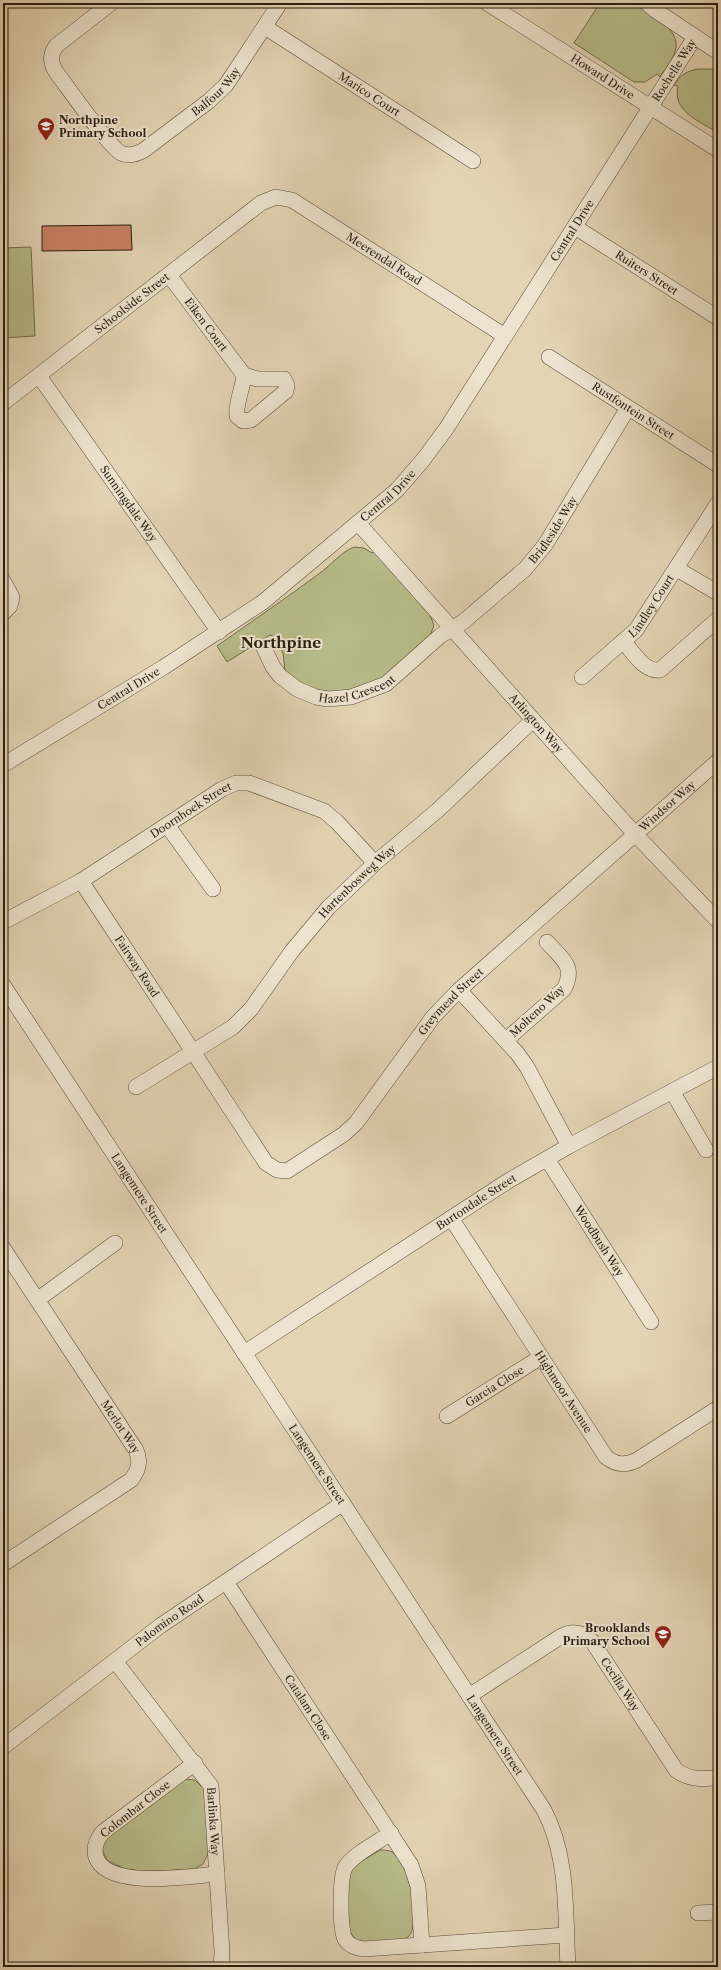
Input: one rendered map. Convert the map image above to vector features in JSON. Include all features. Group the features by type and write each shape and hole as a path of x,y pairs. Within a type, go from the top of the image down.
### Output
{"street":[{"name":"Balfour Way","path":"111,3 56,46 51,61 56,72 113,147 127,155 139,153 144,150 209,101 226,85 280,3"},
{"name":"Howard Drive","path":"487,3 718,150"},
{"path":"647,3 695,37"},
{"name":"Marico Court","path":"265,27 473,161"},
{"name":"Rochelle Way","path":"651,107 695,37 718,52"},
{"name":"Central Drive","path":"3,765 219,632 263,602 397,490 424,460 446,429 651,107"},
{"name":"Meerendal Road","path":"260,204 276,197 292,200 505,336"},
{"name":"Schoolside Street","path":"3,403 260,204"},
{"name":"Ruiters Street","path":"575,227 718,318"},
{"name":"Eiken Court","path":"169,275 244,375"},
{"name":"Rustfontein Street","path":"549,356 718,465"},
{"name":"Sunningdale Way","path":"39,376 219,632"},
{"name":"Bridleside Way","path":"452,629 463,622 525,569 545,545 628,408"},
{"name":"Lindley Court","path":"582,677 636,630 677,569 718,503"},
{"name":"Arlington Way","path":"358,523 635,834 718,921"},
{"name":"Lindley Court","path":"677,569 718,593"},
{"path":"3,581 12,597 10,606 3,613"},
{"name":"Lindley Court","path":"623,641 646,667 660,670 718,619"},
{"name":"Hazel Crescent","path":"264,648 273,668 296,689 316,697 339,698 363,694 386,684 440,636 452,629"},
{"name":"Hartenbosweg Way","path":"192,1052 233,1027 247,1013 309,930 328,908 375,863 438,810 534,720"},
{"name":"Windsor Way","path":"635,834 718,761"},
{"name":"Doornhoek Street","path":"3,922 81,882 229,786 242,782 249,783 324,811 337,822 375,863"},
{"path":"168,825 213,889"},
{"name":"Greymead Street","path":"277,1170 282,1171 292,1169 344,1134 356,1123 433,1017 459,990 635,834"},
{"name":"Fairway Road","path":"81,882 266,1163 277,1170"},
{"name":"Molteno Way","path":"506,1040 564,989 567,982 569,972 568,967 547,942"},
{"name":"Langemere Street","path":"3,985 343,1503 550,1822 561,1862 568,1967"},
{"name":"Molteno Way","path":"459,990 506,1040 527,1067 569,1146"},
{"path":"136,1087 192,1052"},
{"name":"Burtondale Street","path":"244,1353 451,1218 547,1159 718,1067"},
{"path":"672,1091 706,1150"},
{"name":"Woodbush Way","path":"547,1159 651,1322"},
{"name":"Highmoor Avenue","path":"451,1218 606,1457 617,1464 631,1463 718,1408"},
{"path":"37,1300 115,1243"},
{"name":"Merlot Way","path":"3,1248 136,1450 139,1466 131,1480 3,1564"},
{"name":"Garcia Close","path":"447,1416 541,1357"},
{"name":"Palomino Road","path":"3,1747 160,1626 343,1503"},
{"name":"Catalam Close","path":"226,1582 411,1865 416,1876 422,1945"},
{"name":"Cecilia Way","path":"469,1696 560,1637 570,1632 582,1634 592,1641 671,1765 681,1774 688,1777 696,1779 718,1778"},
{"name":"Barlinka Way","path":"115,1661 195,1763 208,1781 212,1790 222,1952 221,1967"},
{"name":"Colombar Close","path":"195,1763 103,1832 96,1842 95,1854 97,1860 106,1869 136,1878 217,1874"},
{"path":"391,1833 351,1860 343,1870 341,1882 344,1936 354,1947 364,1949 566,1935"},
{"path":"698,1913 718,1912"}],"green space":[{"path":"600,3 638,3 670,30 674,36 676,44 675,52 660,77 657,74 645,82 634,82 574,43"},
{"path":"698,69 718,69 718,133 689,115 679,103 677,95 678,86 674,85 684,74"},
{"path":"31,247 35,336 3,338 3,248"},
{"path":"354,547 364,548 372,553 374,551 429,613 434,625 430,636 383,679 359,689 332,692 321,691 299,683 285,670 283,653 273,636 270,635 227,662 217,646 320,573 349,549"},
{"path":"183,1779 195,1780 205,1790 209,1852 203,1864 194,1869 141,1872 125,1869 107,1860 102,1849 106,1839"},
{"path":"380,1850 388,1850 392,1852 398,1857 404,1867 412,1893 414,1907 412,1930 408,1937 398,1941 359,1942 354,1938 349,1930 347,1882 354,1866"}],"building":[{"path":"131,225 132,250 42,251 42,226"}],"place":[{"name":"Northpine Primary School","path":"46,141"},
{"name":"Brooklands Primary School","path":"663,1649"}],"district":[{"name":"Northpine","path":"281,642"}]}
